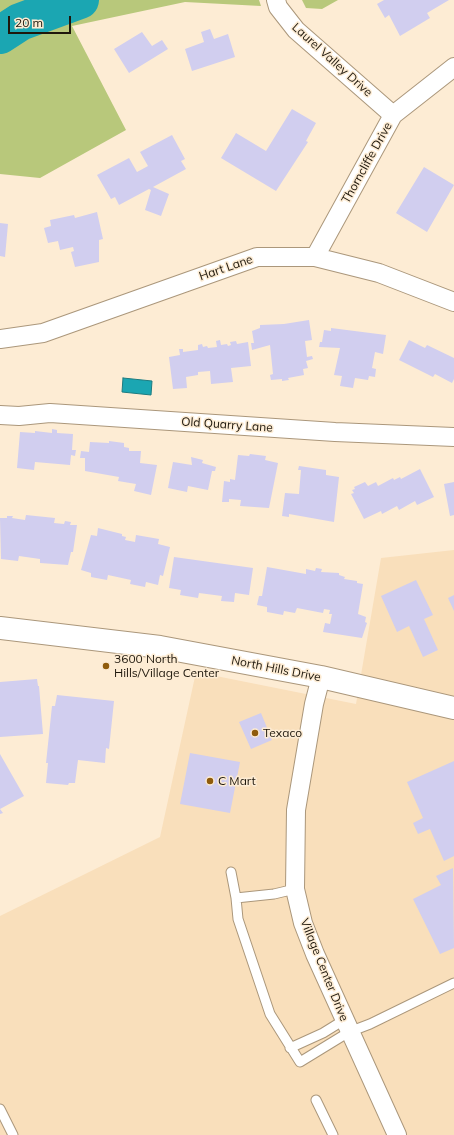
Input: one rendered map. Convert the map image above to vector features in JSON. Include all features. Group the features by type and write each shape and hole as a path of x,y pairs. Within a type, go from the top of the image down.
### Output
{"street":[{"name":"Laurel Valley Drive","path":"276,0 278,7 296,30 393,115"},
{"name":"Thorncliffe Drive","path":"315,257 393,115 454,67"},
{"name":"Hart Lane","path":"0,338 43,333 257,257 315,257 379,273 454,302"},
{"name":"Old Quarry Lane","path":"0,415 19,416 50,413 335,432 454,436"},
{"name":"North Hills Drive","path":"0,628 160,647 321,677 454,708"},
{"name":"Village Center Drive","path":"321,677 314,704 296,810 295,889 303,923 346,1026 394,1134"}],"lane":[{"path":"231,872 238,919 270,1014 300,1062 346,1026"},
{"path":"236,898 274,894 295,889"},
{"path":"290,1048 323,1033 346,1026 370,1024 454,984"},
{"path":"316,1100 333,1135"},
{"path":"0,1109 13,1135"}],"shaded area":[{"path":"454,550 454,1135 0,1135 0,916 160,837 196,672 356,704 381,558"}],"green space":[{"path":"0,0 259,0 261,6 185,2 72,26 126,130 40,178 0,174"},
{"path":"302,0 338,0 322,9 306,8"}],"water":[{"path":"123,378 152,381 151,395 122,392"}],"building":[{"path":"384,0 449,0 427,13 430,18 400,36 389,15 385,18 377,4"},
{"path":"210,29 214,39 228,34 235,57 192,71 185,49 204,42 201,32"},
{"path":"142,32 152,46 162,40 168,49 129,73 114,49"},
{"path":"292,109 316,123 306,141 308,142 276,191 221,158 236,133 266,151"},
{"path":"172,135 185,159 181,161 186,169 153,187 169,194 161,216 145,210 151,190 149,189 119,205 115,197 111,199 97,175 129,158 137,172 148,166 140,152"},
{"path":"424,167 454,185 427,232 396,213"},
{"path":"97,212 103,239 99,240 99,262 75,267 71,252 74,251 73,247 60,250 58,241 48,243 44,228 51,226 50,220 74,215 75,218"},
{"path":"0,223 8,224 5,257 0,256"},
{"path":"309,320 312,340 305,341 307,357 312,356 313,359 306,361 308,368 303,369 304,375 288,378 289,380 271,380 270,375 273,374 270,345 252,350 251,343 254,343 252,331 260,328 260,325 284,324"},
{"path":"331,328 386,335 383,354 375,352 372,368 376,369 375,377 369,376 368,380 355,378 353,388 340,386 342,376 334,375 340,348 319,347 320,342 322,342 324,330 331,331"},
{"path":"220,340 221,345 227,344 228,346 231,345 230,342 236,341 237,344 248,342 251,366 231,368 233,382 211,384 210,371 198,372 198,375 186,377 187,388 173,389 169,357 180,355 179,349 183,349 183,352 198,350 198,345 202,344 203,347 207,346 208,348 217,347 216,341"},
{"path":"409,340 425,348 427,345 454,358 454,379 452,383 435,374 433,377 399,360"},
{"path":"52,429 57,430 57,433 73,434 72,450 76,450 75,456 71,455 70,465 35,462 34,470 17,468 20,432 35,433 35,431 52,433"},
{"path":"109,441 124,443 124,447 129,448 129,451 141,451 140,463 157,465 151,495 134,491 136,484 118,481 119,477 85,471 85,458 80,458 81,451 89,452 90,442 109,443"},
{"path":"250,454 266,456 265,460 278,463 269,508 240,506 241,500 229,499 229,502 222,502 224,481 230,482 230,479 235,480 238,455 249,456"},
{"path":"191,457 203,460 202,463 216,467 215,471 212,471 208,490 188,486 187,492 168,488 173,462 192,465"},
{"path":"299,466 326,470 326,475 339,477 334,522 289,514 289,517 282,516 285,493 299,494 301,470 298,470"},
{"path":"420,469 434,497 417,505 415,501 399,510 397,506 382,514 381,511 364,519 351,494 354,493 352,490 355,489 354,487 365,482 368,486 376,482 378,486 393,478 394,480 400,477 401,479"},
{"path":"454,482 454,515 450,516 444,484"},
{"path":"26,515 55,518 54,523 64,524 65,521 71,522 70,525 77,525 73,552 71,552 68,565 40,563 40,559 19,556 18,561 1,559 0,518 13,516 12,518 25,520"},
{"path":"98,528 122,534 122,536 126,537 125,540 135,542 136,535 159,539 158,544 170,547 163,576 160,575 158,585 146,582 145,587 130,584 131,580 108,575 107,580 91,577 91,573 81,570 91,535 97,536"},
{"path":"174,557 253,568 249,595 235,593 234,602 221,601 222,596 199,593 198,598 180,595 181,590 169,588"},
{"path":"267,567 306,574 306,569 315,571 316,568 322,569 321,572 339,573 339,575 345,577 344,579 357,581 357,583 363,584 358,614 366,617 365,622 367,623 362,638 323,632 325,623 330,624 332,614 329,614 330,610 324,609 323,613 297,608 295,613 284,611 283,615 267,612 267,607 257,605 259,596 262,596"},
{"path":"416,580 433,615 424,619 438,650 423,657 409,626 397,632 381,596"},
{"path":"454,595 454,611 448,598"},
{"path":"37,679 39,686 43,734 0,737 0,682"},
{"path":"57,695 114,701 109,749 106,748 105,763 78,760 75,783 69,783 68,785 46,783 48,763 46,763 52,706 55,706"},
{"path":"261,713 272,740 251,749 239,722"},
{"path":"190,753 240,762 230,813 180,804"},
{"path":"0,754 24,796 0,809"},
{"path":"454,761 454,856 444,861 430,829 418,834 413,823 423,818 407,782"},
{"path":"453,868 454,948 440,954 413,899 441,885 436,876"}],"waterway":[{"path":"0,35 20,22 80,0"}],"place":[{"name":"3600 North Hills/Village Center","path":"106,666"},
{"name":"Texaco","path":"255,733"},
{"name":"C Mart","path":"210,781"}]}
